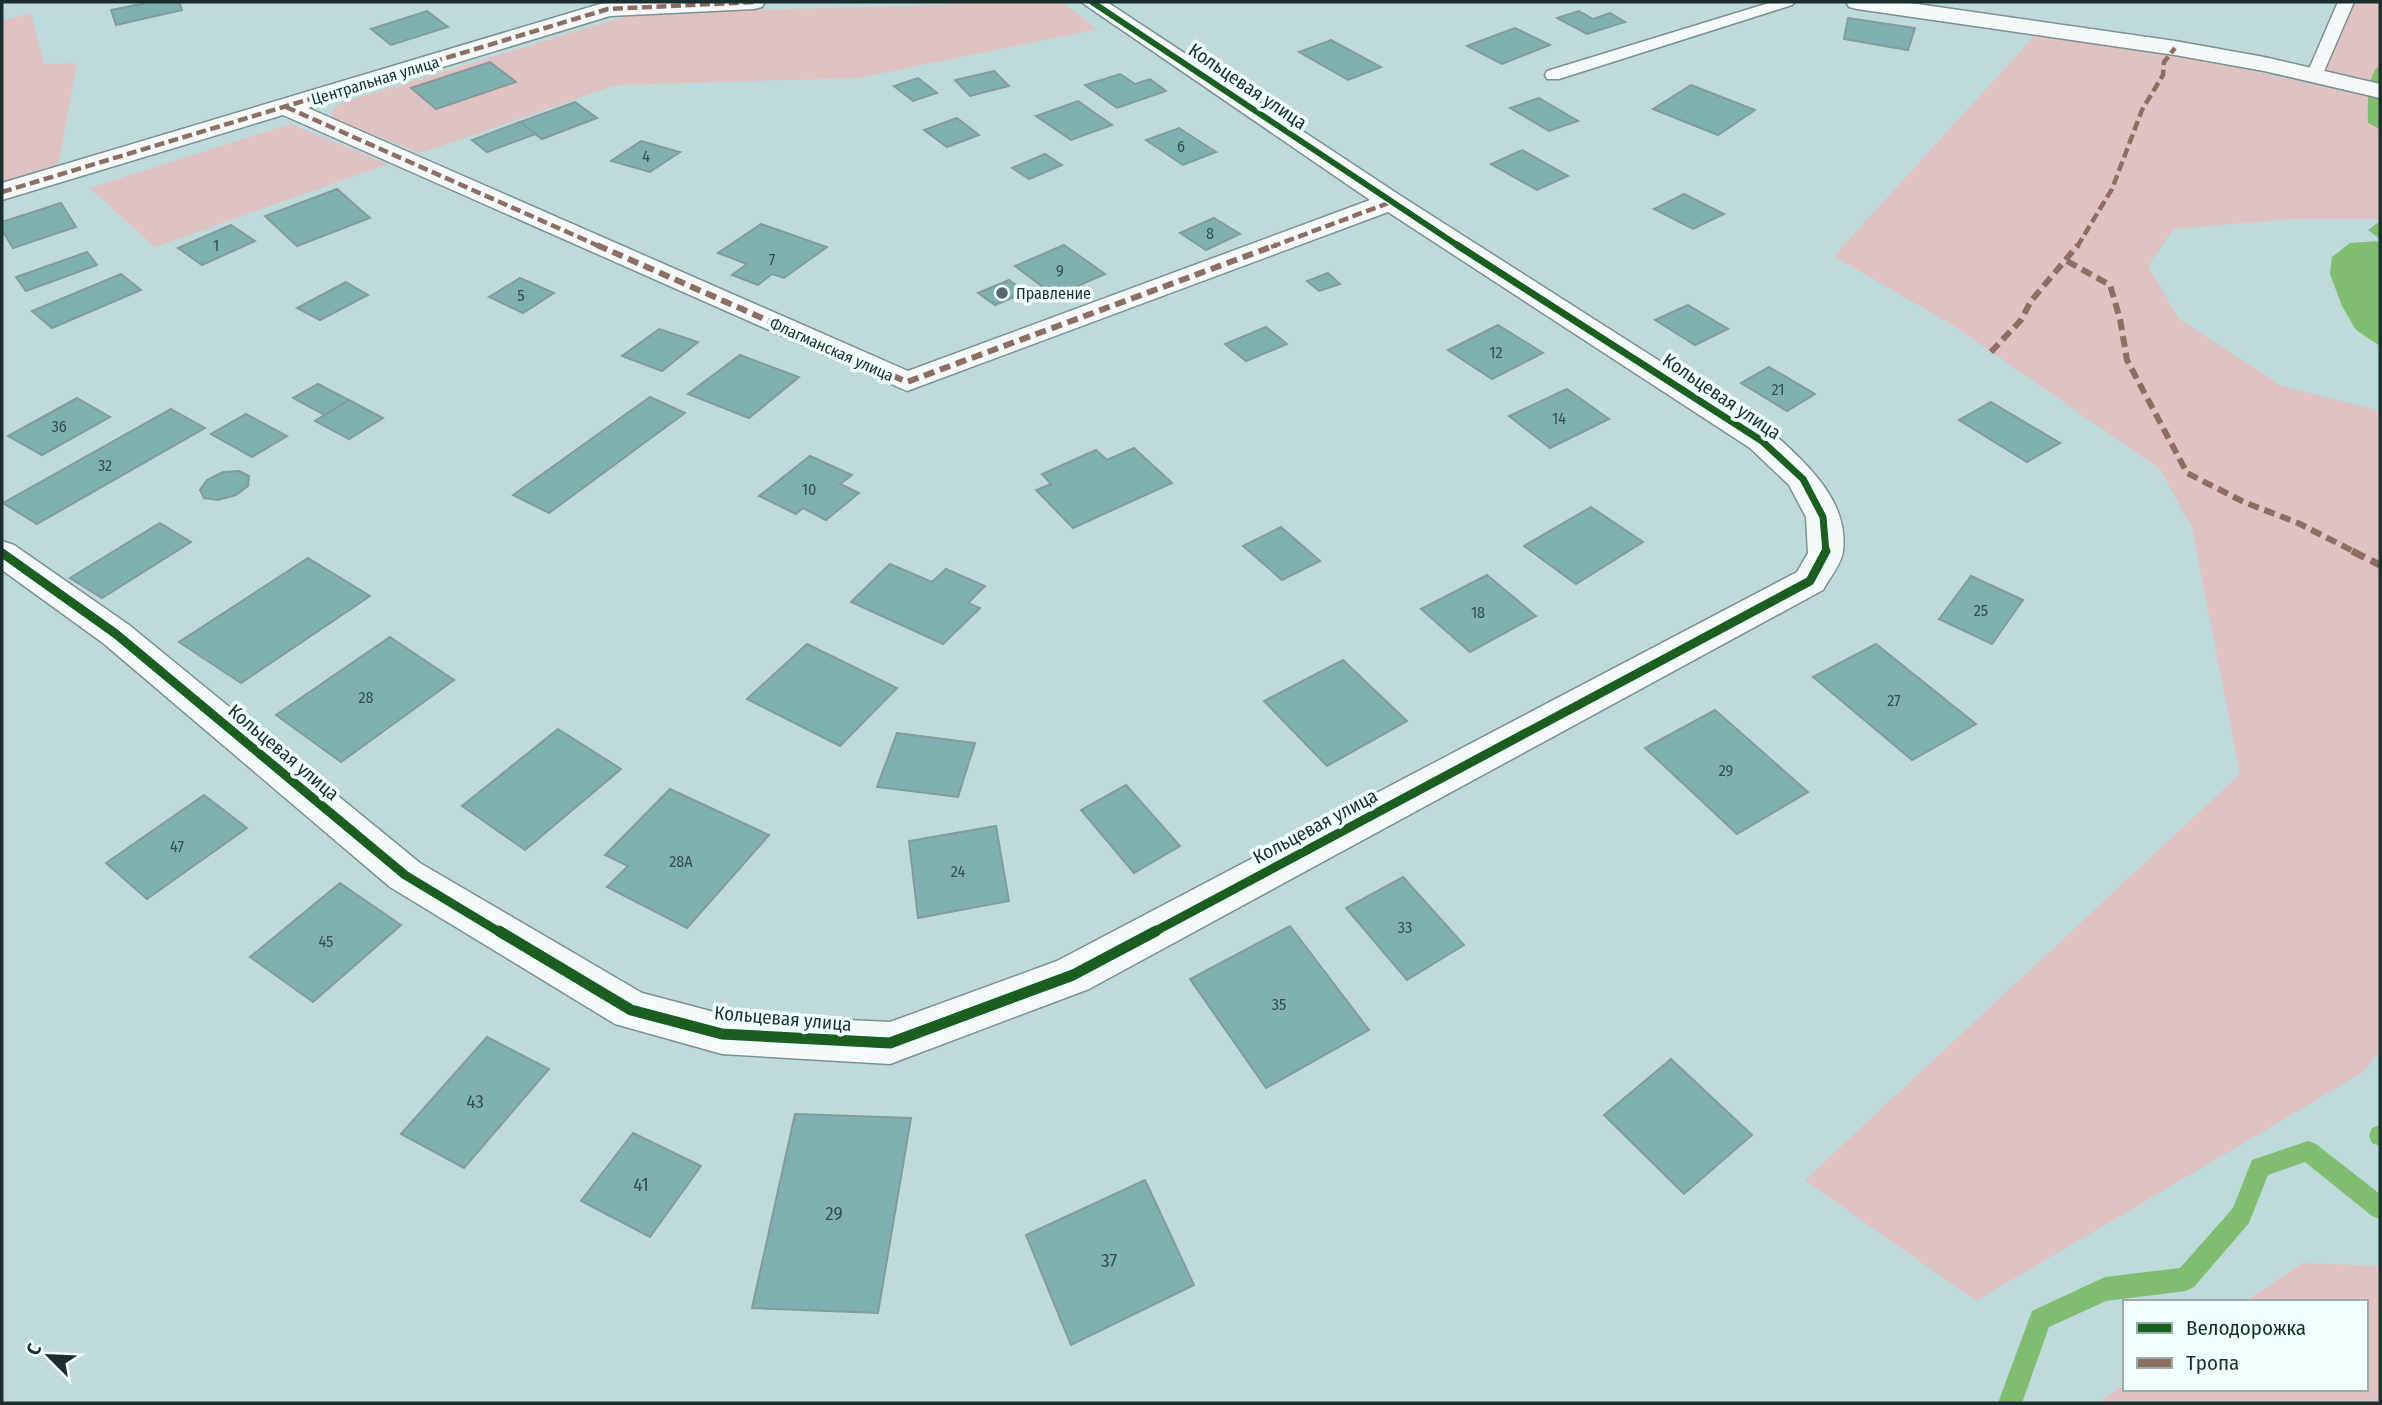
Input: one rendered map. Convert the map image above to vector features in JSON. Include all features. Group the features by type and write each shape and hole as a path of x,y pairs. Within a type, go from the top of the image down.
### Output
{"street":[{"name":"Центральная улица","path":"2,192 286,107 602,5 754,2"},
{"name":"Кольцевая улица","path":"2,553 116,634 405,875 631,1010 722,1034 890,1043 1073,975 1810,581 1826,553 1822,517 1803,478 1762,440 1391,202 1091,2"},
{"path":"1857,2 2175,48 2380,91"},
{"name":"Флагманская улица","path":"286,107 907,382 1391,202"}],"lane":[{"path":"1553,75 1787,2"},
{"path":"2314,76 2346,2"}],"shaded area":[{"path":"962,2 1062,2 1097,29 859,78 616,85 421,153 336,121 331,114 336,106 350,100 637,13 944,5"},
{"path":"2353,2 2380,2 2380,86 2321,71"},
{"path":"31,13 44,64 77,63 57,172 2,188 2,21"},
{"path":"2036,34 2198,59 2380,99 2380,219 2291,219 2174,229 2148,266 2179,319 2282,386 2380,411 2380,1051 2362,1073 1976,1301 1805,1180 2240,774 2192,528 2160,469 1954,326 1834,256"},
{"path":"290,124 388,164 155,247 90,188"},
{"path":"2380,241 2380,346 2356,330 2342,306 2330,274 2332,257 2350,243"},
{"path":"2302,1263 2380,1266 2380,1403 2098,1403 2123,1384 2123,1391 2368,1391 2368,1300 2248,1300"}],"building":[{"path":"151,2 179,2 182,10 116,25 111,10"},
{"path":"427,11 448,27 391,45 371,29"},
{"path":"1579,11 1593,19 1610,13 1625,22 1587,34 1557,18"},
{"path":"1848,18 1915,28 1908,50 1844,39"},
{"path":"1515,28 1550,45 1502,64 1467,46"},
{"path":"1331,40 1381,67 1348,80 1299,52"},
{"path":"490,62 516,82 436,109 411,88"},
{"path":"994,71 1009,86 970,96 955,80"},
{"path":"1120,74 1135,84 1150,79 1166,91 1117,108 1085,85"},
{"path":"918,78 937,93 913,101 894,86"},
{"path":"1691,85 1755,110 1718,135 1653,109"},
{"path":"1539,98 1578,121 1549,131 1510,108"},
{"path":"1078,101 1112,125 1071,140 1036,116"},
{"path":"575,102 597,118 542,139 520,122"},
{"path":"957,118 979,135 947,147 924,130"},
{"path":"520,122 536,134 487,152 472,140"},
{"path":"1179,128 1216,152 1183,165 1146,140"},
{"path":"641,141 680,152 650,172 611,161"},
{"path":"1522,150 1568,176 1537,190 1491,164"},
{"path":"1045,154 1062,165 1029,179 1012,168"},
{"path":"337,189 370,218 297,246 265,216"},
{"path":"1684,194 1724,214 1693,229 1654,209"},
{"path":"61,203 76,227 13,248 2,230 2,222"},
{"path":"1214,218 1240,234 1206,250 1180,233"},
{"path":"761,224 827,247 784,278 772,274 758,285 732,275 747,264 718,253"},
{"path":"231,225 255,241 202,265 178,248"},
{"path":"1064,245 1105,274 1055,296 1015,266"},
{"path":"87,252 97,265 26,291 16,277"},
{"path":"1328,273 1340,284 1319,291 1307,281"},
{"path":"121,274 141,290 52,328 32,311"},
{"path":"520,278 554,293 523,313 489,297"},
{"name":"Правление","path":"1009,280 1026,292 995,305 978,293"},
{"path":"346,282 368,295 320,320 297,308"},
{"path":"1688,305 1728,329 1695,345 1655,320"},
{"path":"1498,325 1543,353 1492,379 1448,350"},
{"path":"1266,327 1287,344 1246,361 1225,344"},
{"path":"659,329 698,342 662,371 622,356"},
{"path":"740,355 799,377 749,418 688,394"},
{"path":"1769,367 1815,394 1787,411 1741,383"},
{"path":"318,384 349,400 325,415 293,398"},
{"path":"1567,389 1609,419 1550,448 1509,416"},
{"path":"650,397 685,413 549,513 513,495"},
{"path":"77,398 110,417 42,455 8,436"},
{"path":"349,400 383,418 349,439 315,421"},
{"path":"1991,402 2060,443 2027,462 1959,420"},
{"path":"171,409 205,428 37,524 3,503"},
{"path":"246,414 287,436 252,457 211,434"},
{"path":"1134,448 1172,483 1073,528 1036,490 1051,484 1042,474 1096,450 1107,460"},
{"path":"810,456 852,475 840,484 859,493 826,520 803,508 796,514 759,496"},
{"path":"239,471 249,476 248,486 236,495 218,500 204,498 200,490 207,480 223,472"},
{"path":"1591,507 1643,542 1576,584 1524,546"},
{"path":"160,523 191,542 102,598 70,578"},
{"path":"1281,527 1320,561 1282,580 1243,546"},
{"path":"308,558 370,596 241,683 179,642"},
{"path":"890,564 932,582 946,569 985,586 968,603 980,608 943,644 851,602"},
{"path":"1487,575 1536,616 1470,652 1421,609"},
{"path":"1971,576 2023,600 1992,644 1939,619"},
{"path":"390,637 454,680 341,762 276,715"},
{"path":"807,644 897,688 840,746 747,699"},
{"path":"1876,644 1976,724 1912,760 1813,677"},
{"path":"1343,660 1407,721 1327,766 1264,701"},
{"path":"1715,710 1808,792 1737,834 1645,748"},
{"path":"558,729 621,769 525,850 462,806"},
{"path":"897,733 975,743 958,797 877,787"},
{"path":"1126,785 1180,846 1134,873 1081,810"},
{"path":"670,789 769,835 687,928 607,887 628,866 605,855"},
{"path":"204,795 247,828 147,899 106,863"},
{"path":"996,826 1009,901 918,918 909,841"},
{"path":"1403,877 1464,945 1407,980 1346,908"},
{"path":"340,883 401,925 313,1002 250,957"},
{"path":"1290,926 1369,1030 1266,1088 1190,979"},
{"path":"487,1037 549,1069 464,1168 401,1134"},
{"path":"1671,1059 1752,1135 1684,1194 1604,1115"},
{"path":"795,1114 911,1118 878,1313 752,1308"},
{"path":"633,1133 701,1166 650,1237 581,1201"},
{"path":"1145,1180 1194,1285 1071,1345 1026,1235"}],"waterway":[{"path":"2380,70 2373,96 2374,123 2380,126"},
{"path":"2380,225 2374,230 2380,235"},
{"path":"2010,1403 2040,1319 2105,1289 2186,1279 2241,1215 2260,1167 2308,1151 2380,1208"}],"marked path":[{"path":"2,192 608,9 754,2"},
{"path":"1991,352 2021,320 2031,301 2067,261 2087,231 2112,189 2142,110 2163,75 2164,62 2175,48"},
{"path":"286,107 907,382 1391,202"},
{"path":"2067,261 2110,285 2120,319 2127,360 2187,473 2244,502 2298,523 2380,565"}],"cycle path":[{"path":"2,553 116,634 405,875 631,1010 722,1034 890,1043 1073,975 1810,581 1826,553 1823,517 1803,479 1762,441 1391,202 1092,2"}],"place":[{"name":"Правление","path":"1002,293"}]}
